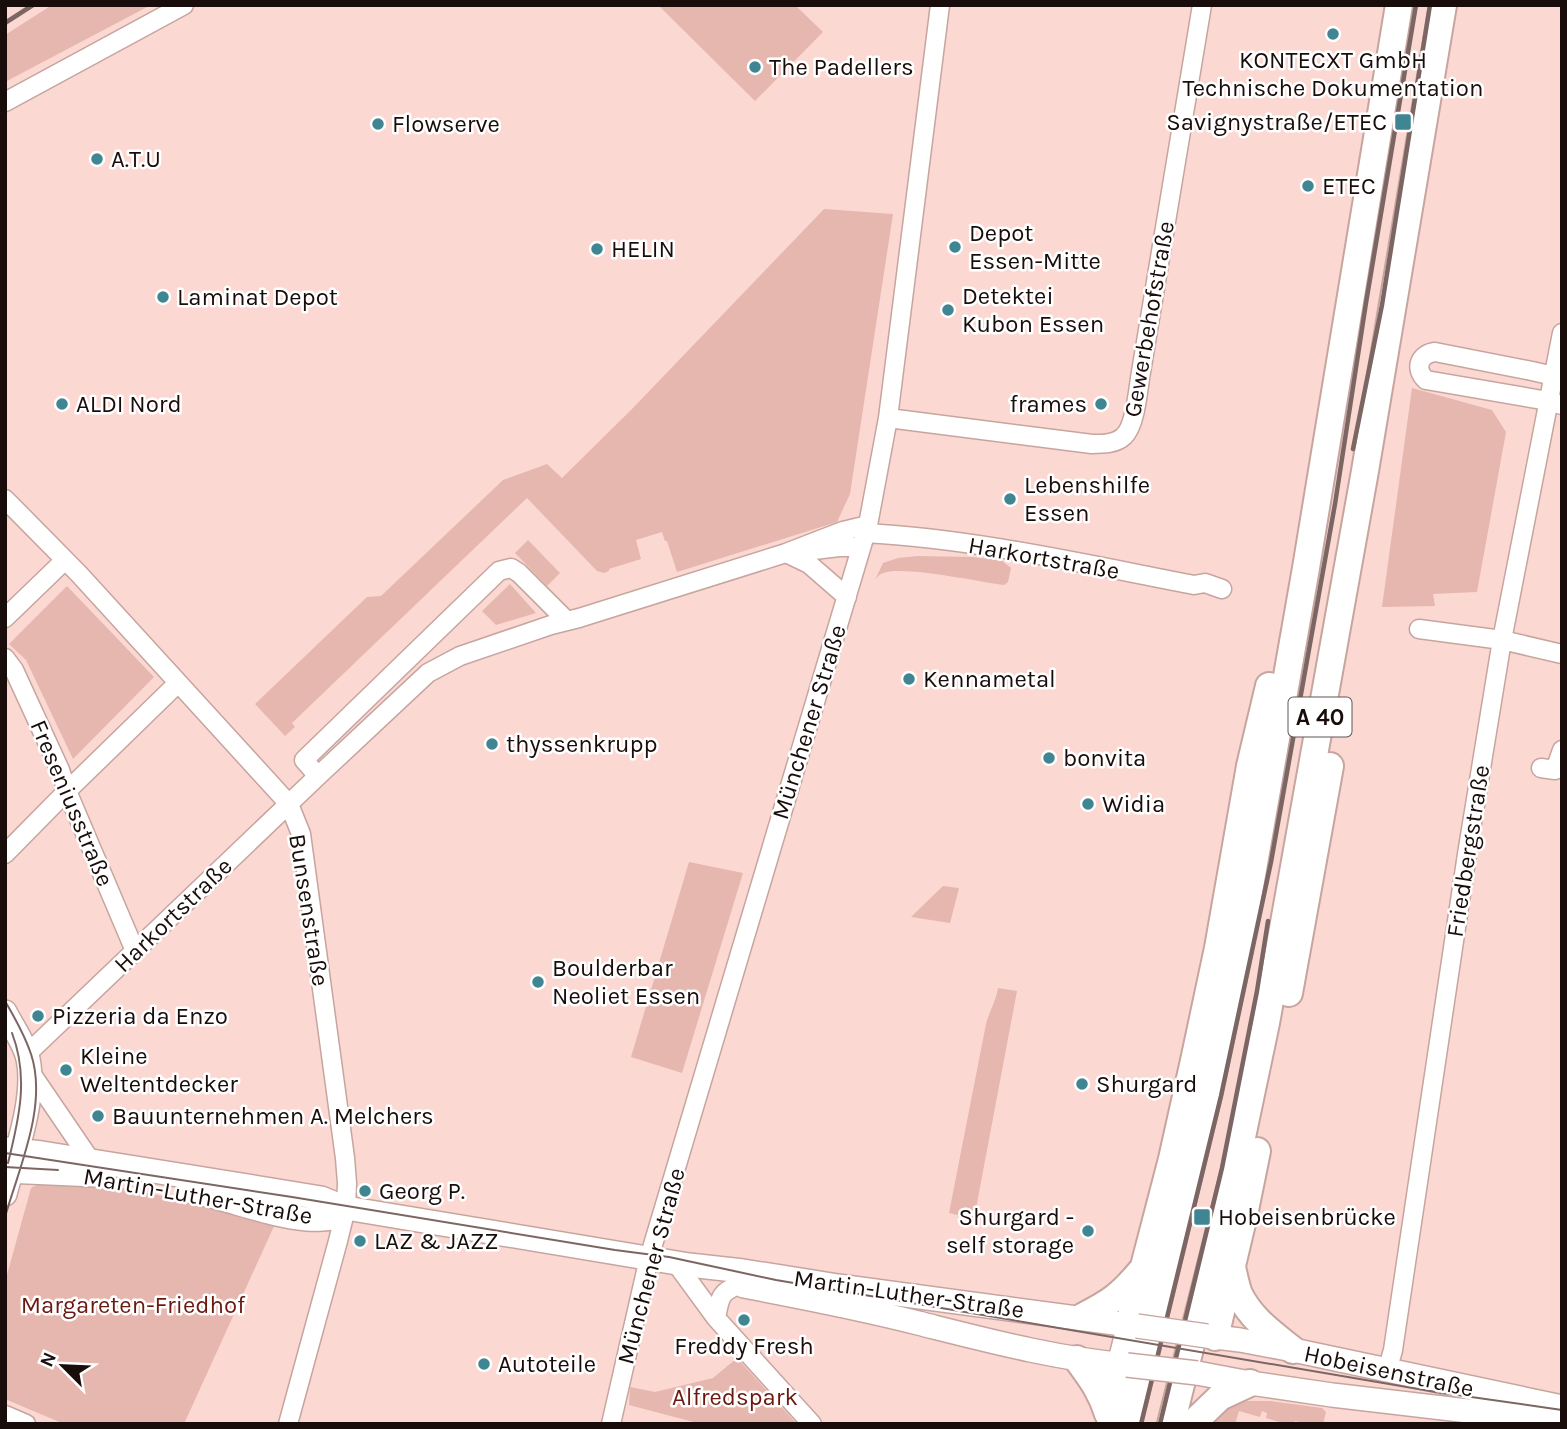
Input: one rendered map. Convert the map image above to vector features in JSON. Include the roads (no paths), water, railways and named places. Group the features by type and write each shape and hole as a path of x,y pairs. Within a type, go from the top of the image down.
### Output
{"highway":[{"name":"A 40","path":"1114,1421 1214,1069 1241,936 1306,568 1399,5"},
{"name":"A 40","path":"1171,1424 1235,1170 1266,1023 1365,471 1443,5"},
{"path":"1211,1337 1244,1215 1296,955 1347,667 1362,564 1365,471"},
{"path":"1133,1325 1218,948 1250,766 1280,644 1306,568"},
{"path":"1082,1317 1124,1292 1144,1267"},
{"path":"1232,1267 1238,1292 1247,1309 1257,1321 1293,1350"},
{"path":"1077,1359 1096,1384 1114,1421"},
{"path":"1114,1421 1123,1365"},
{"path":"1193,1423 1202,1374"},
{"path":"1193,1423 1220,1397 1250,1383"}],"main road":[{"path":"5,1012 29,1063 27,1108 10,1160 5,1194"},
{"name":"Martin-Luther-Straße","path":"10,1160 42,1153 321,1198 345,1208 682,1264 743,1270 838,1286 1082,1317 1211,1337"},
{"name":"Martin-Luther-Straße","path":"10,1160 197,1193 308,1219 334,1218 345,1208"},
{"name":"Martin-Luther-Straße","path":"682,1264 730,1283 837,1304 967,1336 1077,1359 1202,1374"},
{"path":"1123,1365 1133,1325"},
{"name":"Hobeisenstraße","path":"1211,1337 1293,1350 1562,1407"},
{"path":"1202,1374 1211,1337"},
{"name":"Hobeisenstraße","path":"1202,1374 1250,1383 1562,1422"}],"street":[{"path":"5,102 184,5"},
{"name":"Münchener Straße","path":"611,1424 649,1258 865,535 888,418 940,5"},
{"name":"Gewerbehofstraße","path":"888,418 1092,444 1113,442 1125,436 1132,423 1202,5"},
{"name":"Friedbergstraße","path":"1388,1371 1502,640 1555,403 1562,333"},
{"path":"1555,403 1426,380 1419,369 1419,362 1429,353 1435,352 1557,377"},
{"name":"Bunsenstraße","path":"5,499 65,560 289,804 300,834 347,1184 338,1241 288,1424"},
{"name":"Harkortstraße","path":"29,1063 135,951 318,776 428,673 460,656 551,625 786,553 839,547 865,535 901,535 1021,551 1194,585 1205,583 1222,589"},
{"path":"786,553 809,564 847,597"},
{"path":"5,618 65,560"},
{"path":"318,776 304,761 499,572 511,568 519,573 567,621"},
{"path":"1419,629 1502,640 1562,654"},
{"name":"Freseniusstraße","path":"5,658 14,670 60,770 135,951"},
{"path":"5,855 178,683"},
{"path":"1541,768 1555,770 1562,750"},
{"path":"29,1063 91,1161"},
{"path":"682,1264 716,1318 812,1424"},
{"path":"716,1318 720,1298 727,1289 739,1285"},
{"path":"5,1415 26,1424"}],"tram line":[{"path":"5,1001 31,1054 36,1094 30,1136 5,1217"},
{"path":"8,1163 19,1114 21,1082 12,1033"},
{"path":"5,1153 669,1257 776,1280 1436,1392 1562,1410"},
{"path":"5,1167 58,1170"}],"railway":[{"path":"5,23 33,5"},
{"path":"1141,1424 1221,1096 1271,862 1335,504 1416,5"},
{"path":"1353,449 1382,305 1430,5"},
{"path":"1160,1424 1222,1168 1268,921"}],"place":[{"name":"KONTECXT GmbH Technische Dokumentation","path":"1333,34"},
{"name":"The Padellers","path":"755,67"},
{"name":"Savignystraße/ETEC","path":"1403,122"},
{"name":"Flowserve","path":"378,124"},
{"name":"A.T.U","path":"97,159"},
{"name":"ETEC","path":"1308,186"},
{"name":"Depot Essen-Mitte","path":"955,247"},
{"name":"HELIN","path":"597,249"},
{"name":"Laminat Depot","path":"163,297"},
{"name":"Detektei Kubon Essen","path":"948,310"},
{"name":"ALDI Nord","path":"62,404"},
{"name":"frames","path":"1101,404"},
{"name":"Lebenshilfe Essen","path":"1010,499"},
{"name":"Kennametal","path":"909,679"},
{"name":"thyssenkrupp","path":"492,744"},
{"name":"bonvita","path":"1049,758"},
{"name":"Widia","path":"1088,804"},
{"name":"Boulderbar Neoliet Essen","path":"538,982"},
{"name":"Pizzeria da Enzo","path":"38,1016"},
{"name":"Kleine Weltentdecker","path":"66,1070"},
{"name":"Shurgard","path":"1082,1084"},
{"name":"Bauunternehmen A. Melchers","path":"98,1116"},
{"name":"Georg P.","path":"365,1191"},
{"name":"Hobeisenbrücke","path":"1202,1217"},
{"name":"Shurgard - self storage","path":"1088,1231"},
{"name":"LAZ & JAZZ","path":"360,1241"},
{"name":"Freddy Fresh","path":"744,1320"},
{"name":"Autoteile","path":"484,1364"}],"park label":[{"name":"Margareten-Friedhof","path":"133,1305"},
{"name":"Alfredspark","path":"735,1397"}]}
